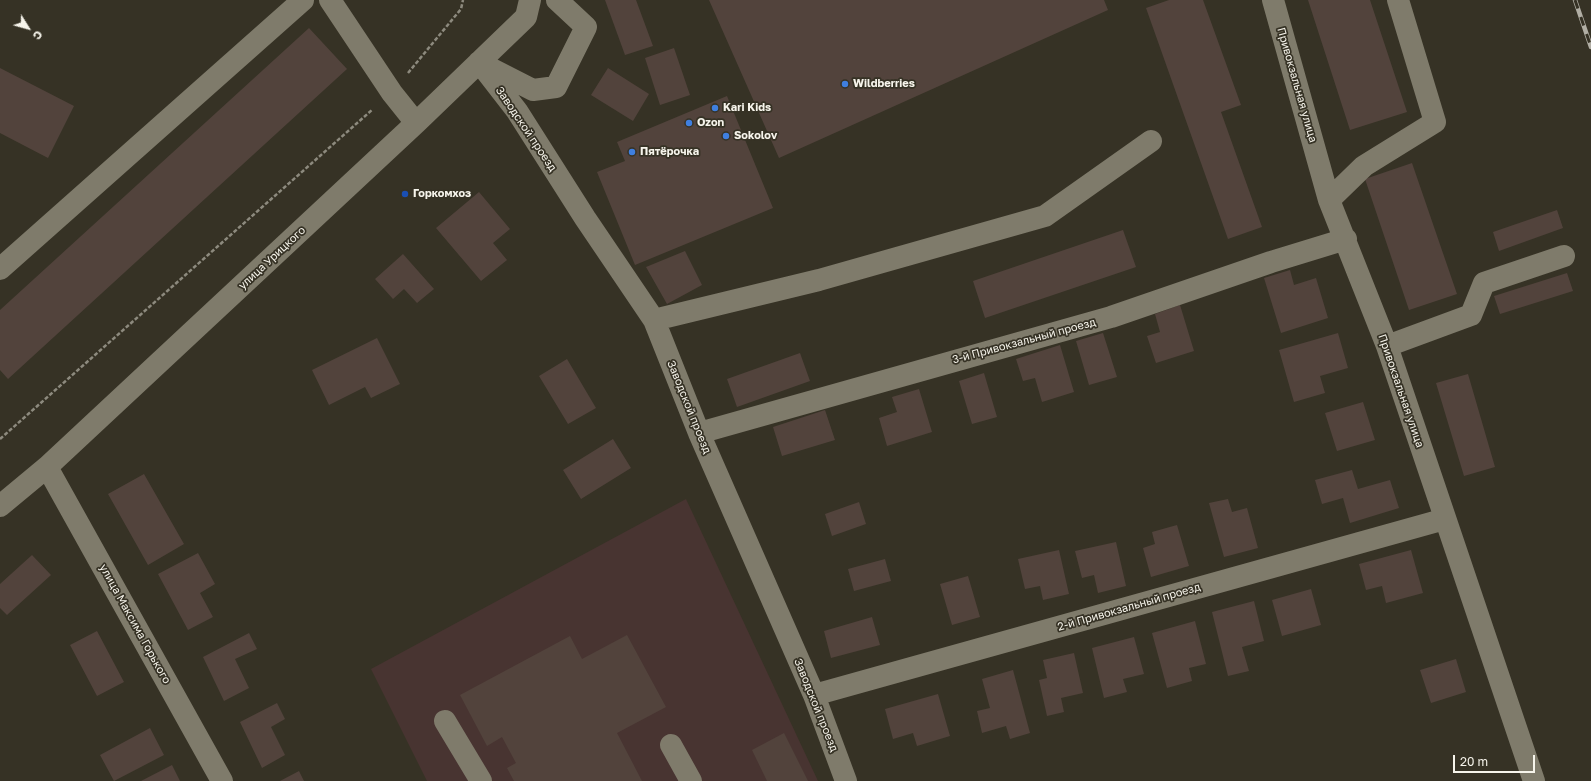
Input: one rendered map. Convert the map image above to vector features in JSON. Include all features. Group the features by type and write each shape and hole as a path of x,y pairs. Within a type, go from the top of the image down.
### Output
{"street":[{"path":"0,269 303,0"},
{"path":"330,0 392,93 416,123"},
{"name":"улица Урицкого","path":"4,495 47,467 416,123 526,17 530,0"},
{"path":"480,62 533,90 556,87 586,27 557,0"},
{"name":"Привокзальная улица","path":"1273,0 1329,200 1387,346 1534,781"},
{"path":"1329,200 1364,166 1435,122 1398,0"},
{"name":"Заводской проезд","path":"480,62 517,111 585,218 654,320 699,434 814,695 846,781"},
{"path":"654,320 819,280 1045,216 1151,141"},
{"name":"3-й Привокзальный проезд","path":"699,434 940,364 1111,317 1271,262 1346,240"},
{"path":"1387,346 1470,315 1484,283 1564,256"},
{"name":"улица Максима Горького","path":"47,467 222,781"},
{"name":"2-й Привокзальный проезд","path":"814,695 1445,519"},
{"path":"445,722 481,781"},
{"path":"671,745 691,781"}],"path":[{"path":"0,439 392,93 461,9 463,0"}],"shaded area":[{"path":"686,499 818,781 427,781 371,669"}],"building":[{"path":"605,0 636,0 653,46 625,55"},
{"name":"Wildberries","path":"709,0 1104,0 1108,10 779,158"},
{"path":"1169,0 1203,0 1241,105 1221,112 1262,227 1228,239 1146,8"},
{"path":"1308,0 1370,0 1407,112 1350,130"},
{"path":"309,28 347,69 8,379 0,370 0,310"},
{"path":"674,48 690,95 660,105 645,58"},
{"path":"0,68 74,106 48,158 0,133"},
{"path":"608,68 649,94 633,121 591,95"},
{"path":"727,96 773,208 635,265 597,172 625,161 617,142"},
{"path":"1412,163 1457,294 1409,310 1365,179"},
{"path":"479,192 510,229 493,243 507,260 481,281 436,228"},
{"path":"1557,210 1563,228 1499,251 1493,232"},
{"path":"1123,230 1136,267 985,318 973,281"},
{"path":"685,251 702,285 667,304 646,267"},
{"path":"403,254 434,289 417,303 404,289 393,299 375,279"},
{"path":"1290,270 1294,285 1316,278 1328,318 1281,333 1264,278"},
{"path":"1567,273 1573,291 1500,314 1494,296"},
{"path":"1180,305 1194,351 1156,363 1147,336 1160,332 1155,314"},
{"path":"1103,333 1117,377 1089,385 1076,341"},
{"path":"1338,333 1348,368 1320,376 1325,393 1294,402 1279,350"},
{"path":"377,338 400,384 371,398 365,387 329,405 312,370"},
{"path":"1060,345 1074,392 1042,402 1035,378 1023,381 1016,359"},
{"path":"800,353 810,381 737,407 727,379"},
{"path":"567,359 596,408 568,424 539,376"},
{"path":"984,373 997,417 972,424 959,381"},
{"path":"1468,374 1495,467 1464,476 1436,383"},
{"path":"919,389 932,432 887,446 879,418 897,412 892,397"},
{"path":"1363,402 1375,440 1337,451 1325,413"},
{"path":"825,410 835,440 782,456 773,427"},
{"path":"613,439 631,468 581,499 563,470"},
{"path":"1352,470 1358,489 1390,480 1399,508 1350,523 1343,498 1322,504 1315,480"},
{"path":"144,474 184,544 148,565 108,494"},
{"path":"1228,499 1232,512 1247,508 1258,548 1224,557 1209,503"},
{"path":"859,502 866,524 832,536 825,514"},
{"path":"1177,525 1189,566 1151,577 1143,548 1155,544 1152,532"},
{"path":"1116,542 1126,586 1098,593 1094,575 1082,578 1075,551"},
{"path":"1059,550 1069,594 1043,600 1040,586 1025,589 1018,559"},
{"path":"1411,550 1423,593 1386,603 1382,586 1366,590 1359,564"},
{"path":"198,553 215,584 200,593 213,617 188,630 158,574"},
{"path":"32,555 51,575 7,615 0,608 0,584"},
{"path":"885,559 891,581 854,591 848,569"},
{"path":"968,576 980,617 952,625 940,584"},
{"path":"1311,589 1321,625 1282,636 1272,600"},
{"path":"1254,601 1264,641 1242,647 1249,671 1228,676 1212,612"},
{"path":"872,617 880,645 831,658 824,631"},
{"path":"1195,621 1206,664 1189,668 1192,681 1167,688 1152,633"},
{"path":"97,631 124,682 97,696 70,645"},
{"path":"249,633 257,649 235,659 249,688 224,701 203,657"},
{"path":"627,635 666,707 617,733 642,781 514,781 507,768 516,763 502,737 487,746 460,695 570,636 582,659"},
{"path":"1134,637 1144,674 1123,679 1127,692 1104,698 1092,648"},
{"path":"1074,653 1083,693 1061,698 1064,712 1047,716 1039,680 1047,678 1043,660"},
{"path":"1456,659 1466,692 1431,703 1420,670"},
{"path":"1013,670 1030,733 1010,739 1006,726 982,733 977,711 990,708 982,679"},
{"path":"938,694 950,736 917,746 913,733 893,739 885,709"},
{"path":"277,703 285,719 271,727 285,755 262,768 240,722"},
{"path":"150,728 164,755 114,781 100,755"},
{"path":"784,733 808,781 767,781 752,750"},
{"path":"172,765 180,781 141,781"},
{"path":"299,771 304,781 280,781"}],"railway":[{"path":"1575,0 1591,47"}],"place":[{"name":"Wildberries","path":"845,84"},
{"name":"Kari Kids","path":"715,108"},
{"name":"Ozon","path":"689,123"},
{"name":"Sokolov","path":"726,136"},
{"name":"Пятёрочка","path":"632,152"},
{"name":"Горкомхоз","path":"405,194"}]}
